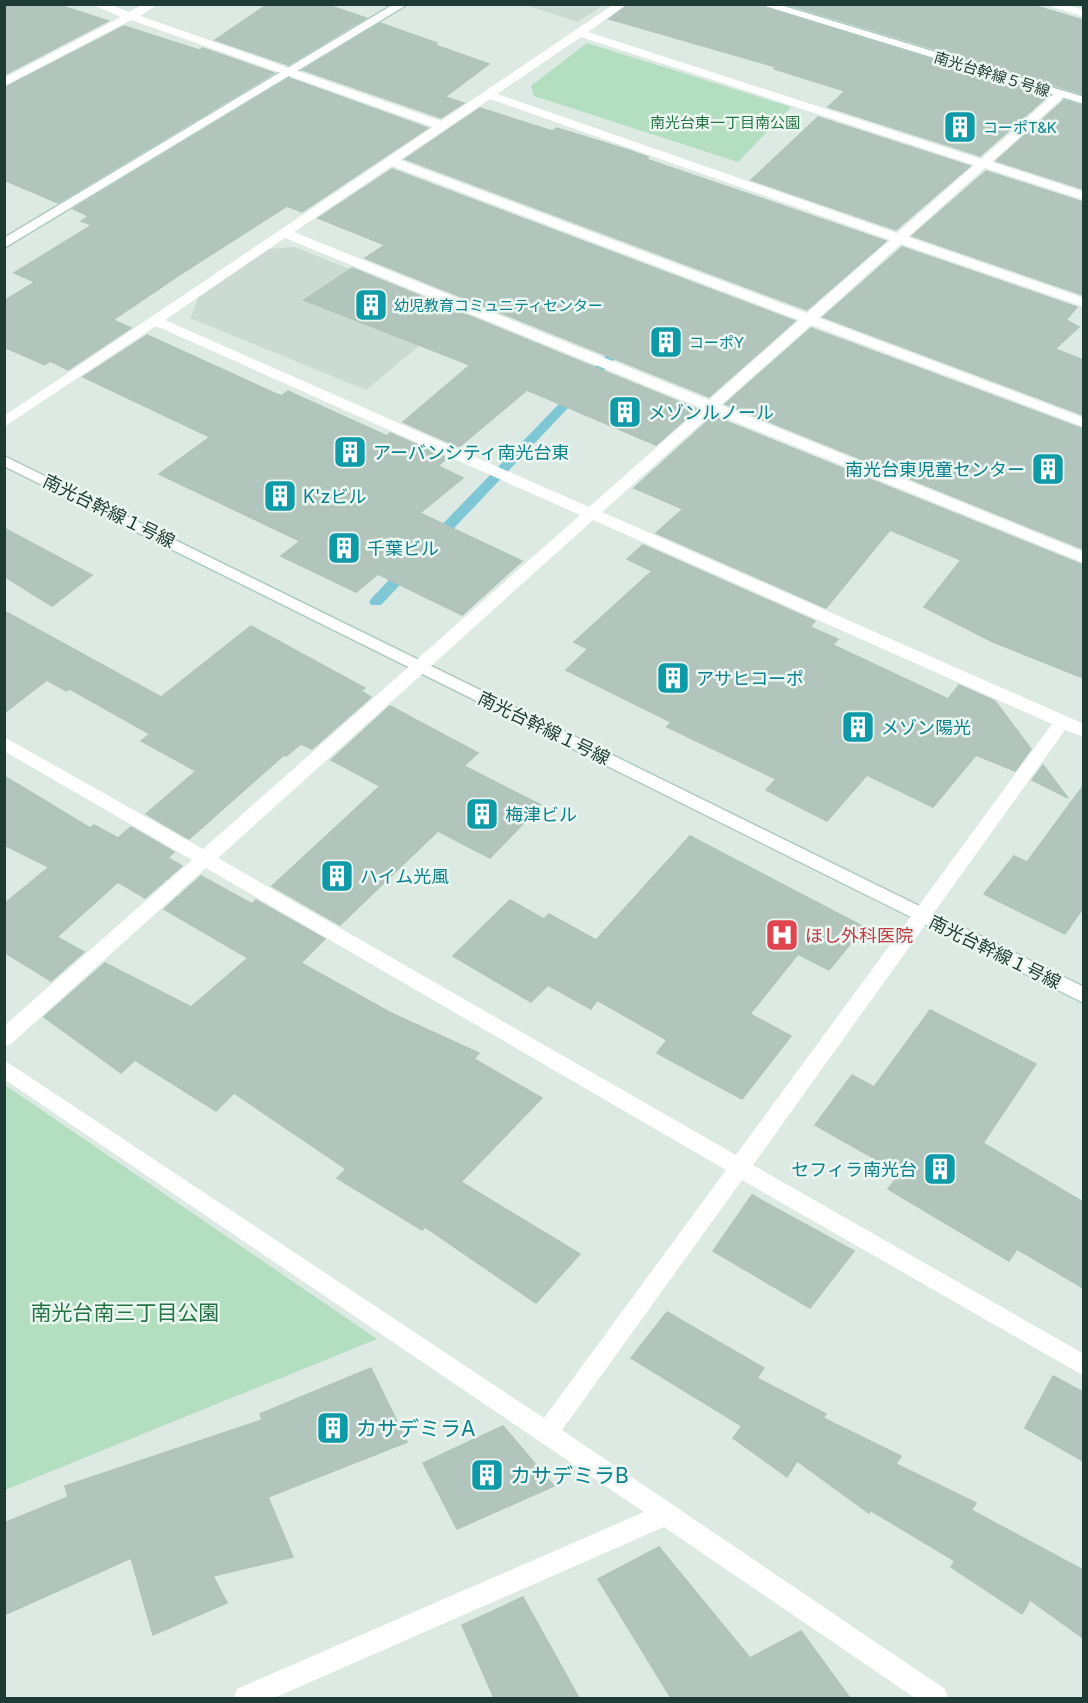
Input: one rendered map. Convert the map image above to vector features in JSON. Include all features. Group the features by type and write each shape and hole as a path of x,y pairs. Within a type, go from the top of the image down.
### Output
{"street":[{"path":"96,4 443,126"},
{"path":"4,83 153,4"},
{"path":"5,243 404,4"},
{"path":"4,423 622,4"},
{"name":"南光台幹線５号線","path":"764,4 1083,101"},
{"path":"1050,4 1083,14"},
{"path":"579,33 1083,196"},
{"path":"489,94 1083,303"},
{"path":"4,1038 1061,94"},
{"path":"391,161 1083,423"},
{"path":"284,233 1083,558"},
{"path":"155,321 1083,731"},
{"name":"南光台幹線１号線","path":"4,460 1083,996"},
{"path":"547,1433 1062,722"},
{"path":"4,743 1083,1366"},
{"path":"4,1068 936,1698"},
{"path":"246,1698 664,1515"}],"shaded area":[{"path":"525,5 604,5 578,22"},
{"path":"295,247 440,306 436,332 366,390 190,318 199,296 268,249"}],"green space":[{"name":"南光台東一丁目南公園","path":"587,43 791,107 738,162 534,96 531,86"},
{"name":"南光台南三丁目公園","path":"5,1085 377,1339 5,1490"}],"building":[{"path":"4,4 56,4 108,21 4,75"},
{"path":"268,4 325,4 366,18 288,65 215,40"},
{"path":"629,4 757,4 1049,95 980,156 828,107 845,91 774,69 776,67 609,19"},
{"path":"786,4 1029,4 1083,20 1083,94"},
{"path":"380,23 489,64 445,97 464,103 441,118 303,70"},
{"path":"124,26 199,50 203,48 274,73 58,203 4,180 4,88"},
{"path":"289,78 428,128 302,212 287,206 187,270 113,320 131,328 68,370 50,361 45,365 4,347 4,301 35,282 14,273 92,225 81,221 89,216 73,209"},
{"path":"1064,100 1083,106 1083,189 996,161"},
{"path":"480,108 552,131 557,128 628,150 648,157 646,159 886,241 807,310 405,159"},
{"path":"818,117 970,166 896,230 751,180"},
{"path":"392,169 795,321 709,397 365,258 385,245 318,218"},
{"path":"986,171 1083,202 1083,295 912,236"},
{"path":"902,247 1077,307 1066,320 1079,327 1055,349 1083,360 1083,415 823,317"},
{"path":"352,268 697,409 656,445 527,390 459,447 403,422 470,365 304,300"},
{"path":"811,328 1083,429 1083,549 725,404"},
{"path":"147,335 281,396 288,391 387,436 390,433 447,458 438,466 463,478 420,513 522,561 462,615 378,574 356,592 281,556 300,541 159,474 210,437 83,377"},
{"path":"713,416 1083,565 1083,678 993,642 924,607 961,560 890,530 826,608 656,533 683,509 634,488"},
{"path":"4,528 92,575 52,606 4,576"},
{"path":"643,545 815,621 810,627 838,639 833,645 948,699 959,685 995,701 1031,749 1015,771 976,755 933,807 867,775 827,821 766,790 776,779 667,727 671,722 566,670 588,649 574,642 652,571 627,559"},
{"path":"4,611 161,697 251,626 365,688 361,691 371,697 312,749 301,744 286,756 284,755 189,839 146,814 196,771 141,741 150,734 70,689 66,691 47,680 4,713"},
{"path":"390,706 478,753 464,766 541,805 490,858 438,831 340,925 272,886 380,786 331,760"},
{"path":"1043,765 1068,798 1032,780"},
{"path":"4,776 90,828 94,825 118,838 131,827 174,852 168,858 182,866 145,898 118,882 57,937 84,952 51,981 4,952 4,904 49,867 4,845"},
{"path":"1083,786 1083,908 1065,934 984,894 1014,856 1027,862"},
{"path":"690,836 864,927 829,970 798,954 750,1014 791,1036 742,1099 657,1053 667,1040 597,1000 591,1009 548,985 531,1002 453,956 510,900 544,919 549,914 596,940"},
{"path":"201,876 252,904 256,900 325,939 301,963 391,1013 479,1053 474,1059 542,1098 461,1182 580,1254 536,1303 425,1227 422,1230 337,1178 346,1169 234,1093 216,1111 135,1060 121,1073 44,1017 105,963 191,1007 248,958 164,909"},
{"path":"930,1010 1036,1064 983,1143 1083,1202 1083,1288 1017,1249 1009,1261 888,1189 900,1173 815,1125 852,1075 874,1087"},
{"path":"752,1195 854,1251 810,1308 713,1251"},
{"path":"667,1312 764,1368 757,1378 826,1414 823,1418 901,1456 896,1464 976,1503 971,1510 1083,1570 1083,1638 1030,1600 1022,1614 951,1567 955,1561 870,1510 869,1513 797,1461 787,1477 733,1438 742,1426 631,1358"},
{"path":"371,1368 407,1442 268,1497 293,1557 213,1576 227,1603 153,1635 131,1558 4,1615 4,1523 68,1497 65,1486 262,1420 260,1414"},
{"path":"1053,1376 1083,1392 1083,1461 1025,1428"},
{"name":"カサデミラB","path":"503,1426 554,1486 457,1529 423,1463"},
{"path":"659,1547 750,1658 801,1631 850,1698 671,1698 598,1579"},
{"path":"523,1597 579,1698 494,1698 462,1625"}],"waterway":[{"path":"434,541 623,344"},
{"path":"376,602 409,567"}],"place":[{"name":"コーポT&K","path":"960,127"},
{"name":"幼児教育コミュニティセンター","path":"371,305"},
{"name":"コーポY","path":"666,342"},
{"name":"メゾンルノール","path":"625,412"},
{"name":"アーバンシティ南光台東","path":"350,452"},
{"name":"南光台東児童センター","path":"1048,469"},
{"name":"K'zビル","path":"280,496"},
{"name":"千葉ビル","path":"344,548"},
{"name":"アサヒコーポ","path":"673,678"},
{"name":"メゾン陽光","path":"858,727"},
{"name":"梅津ビル","path":"482,814"},
{"name":"ハイム光風","path":"337,876"},
{"name":"ほし外科医院","path":"782,935"},
{"name":"セフィラ南光台","path":"940,1169"},
{"name":"カサデミラA","path":"333,1428"},
{"name":"カサデミラB","path":"487,1475"}]}
